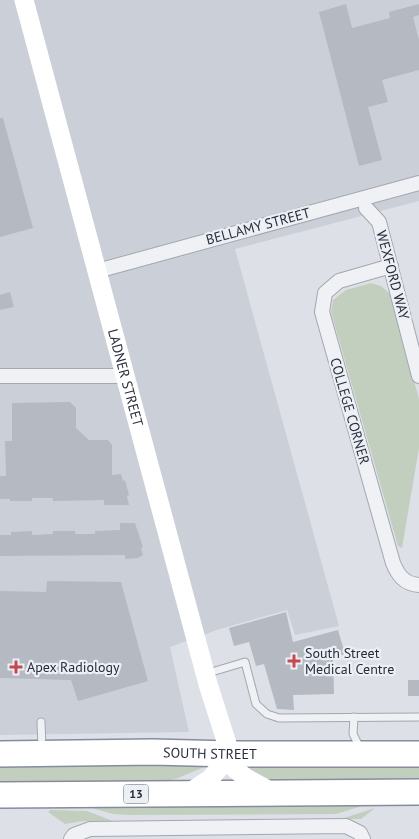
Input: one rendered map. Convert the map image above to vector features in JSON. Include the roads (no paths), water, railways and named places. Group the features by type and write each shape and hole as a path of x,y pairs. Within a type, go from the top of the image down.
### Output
{"highway":[{"name":"SOUTH STREET","path":"0,754 153,752 419,754"},
{"name":"13","path":"0,795 419,792"}],"street":[{"name":"LADNER STREET","path":"24,0 205,674 230,754 235,769 246,778 273,793"},
{"name":"BELLAMY STREET","path":"97,270 419,183"},
{"name":"WEXFORD WAY","path":"366,208 379,222 419,376"},
{"name":"COLLEGE CORNER","path":"391,266 339,281 325,293 322,312 392,563 400,577 419,585"},
{"path":"0,376 126,376"},
{"path":"189,793 210,779 230,754"},
{"path":"71,839 74,835 90,829 336,826 346,826 360,833 362,839"}],"lane":[{"path":"205,674 245,662 256,704 267,714 279,718 419,718"},
{"path":"354,717 353,734 364,754"},
{"path":"41,722 42,754"}],"place":[{"name":"South Street Medical Centre","path":"294,661"},
{"name":"Apex Radiology","path":"16,667"}]}
